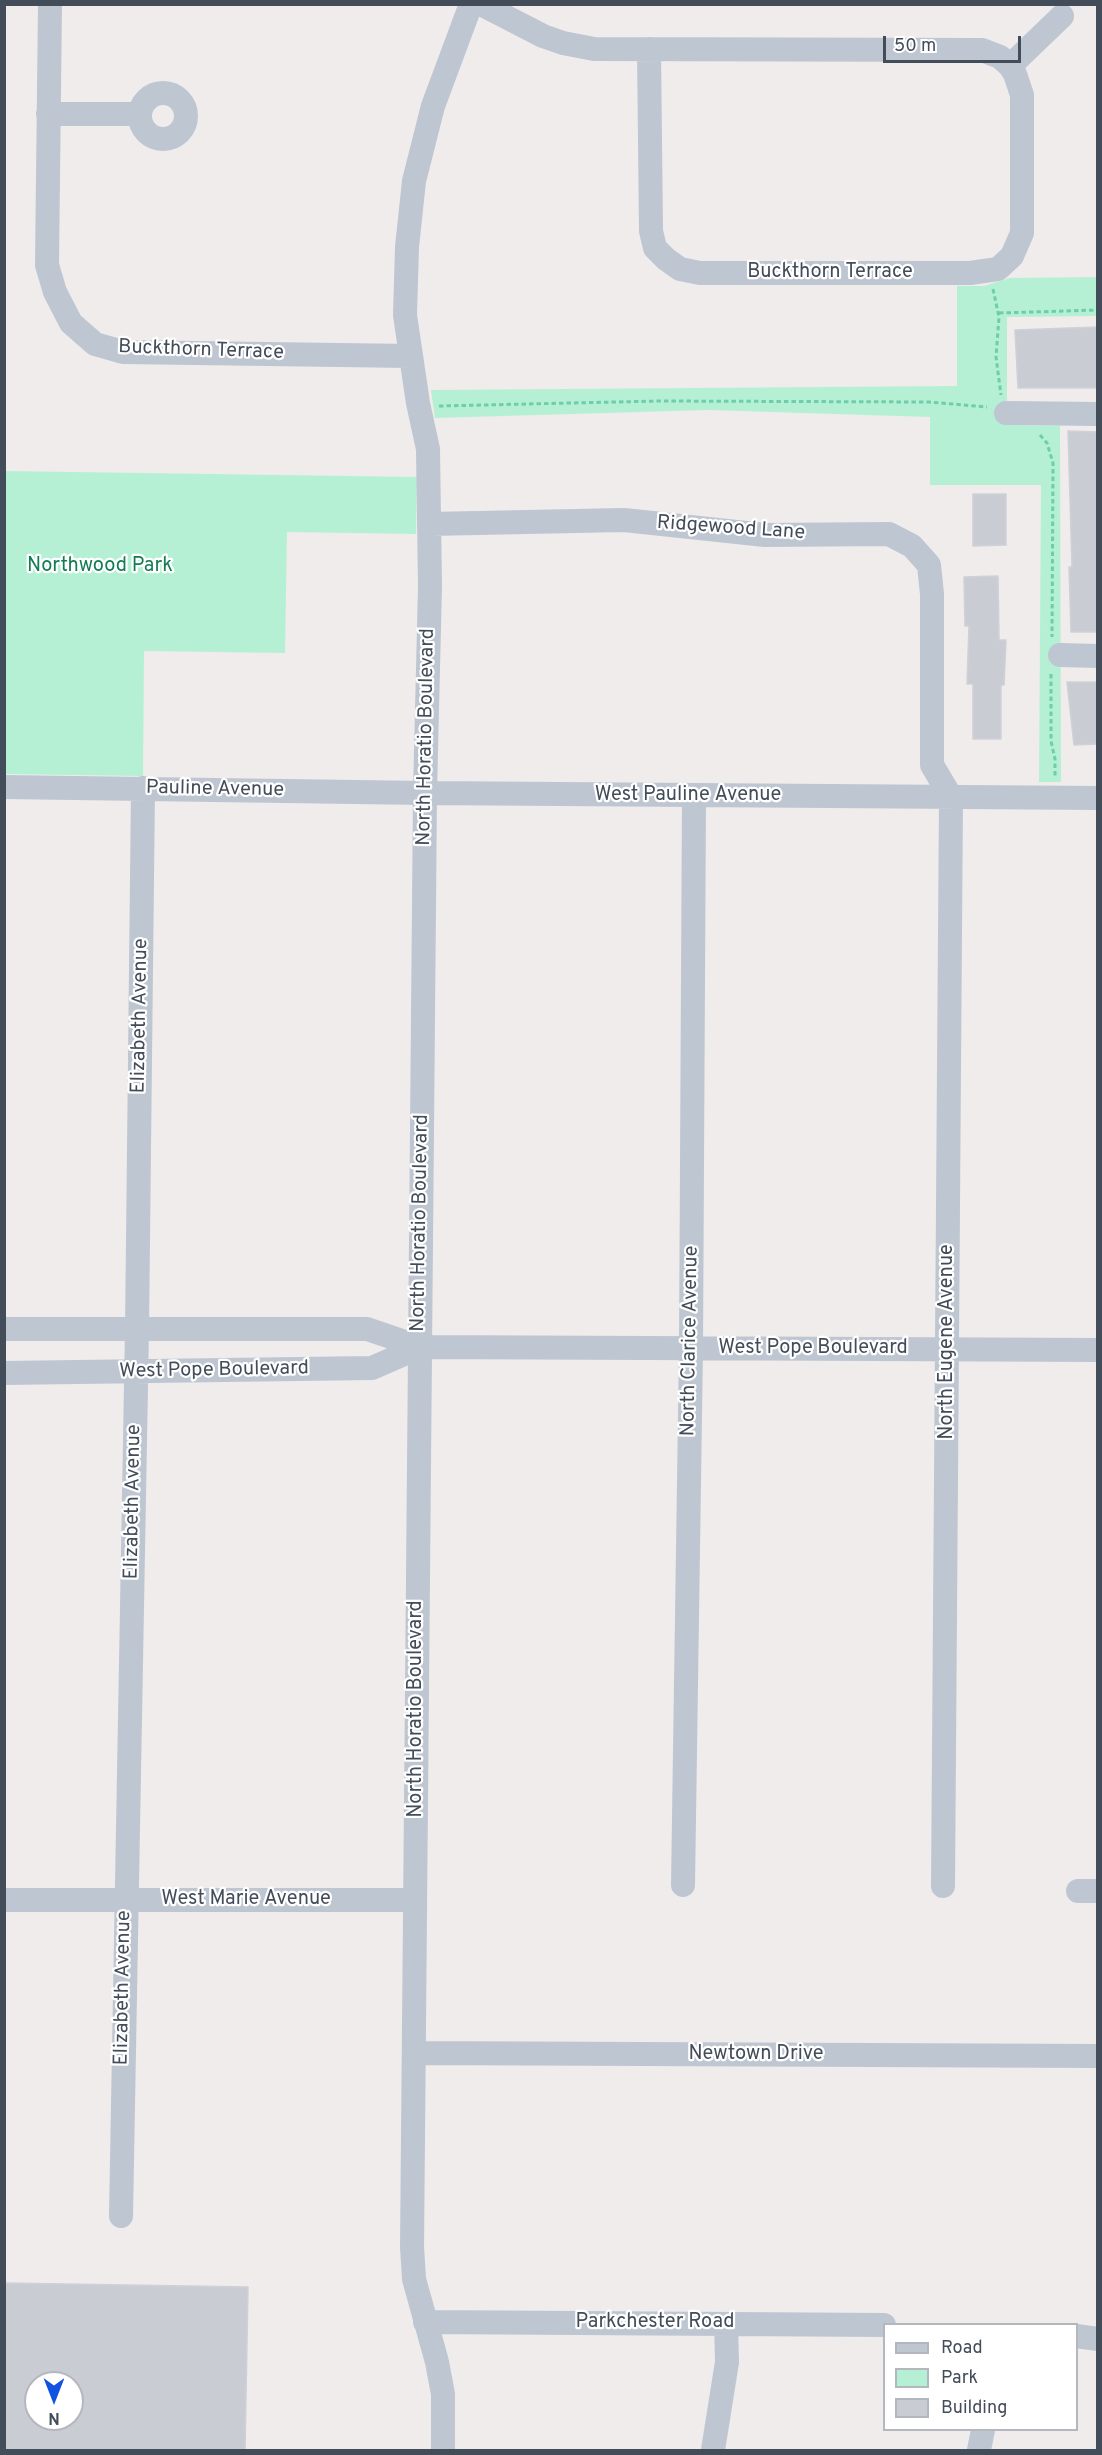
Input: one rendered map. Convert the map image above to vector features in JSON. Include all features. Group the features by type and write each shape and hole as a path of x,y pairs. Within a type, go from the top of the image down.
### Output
{"street":[{"name":"Buckthorn Terrace","path":"50,4 46,265 55,292 72,323 95,344 123,352 411,356"},
{"name":"North Horatio Boulevard","path":"443,2451 442,2394 437,2362 414,2279 412,2247 425,794 430,586 428,448 419,407 405,315 407,247 414,181 433,106 471,4"},
{"path":"481,4 543,36 563,43 594,49 982,50 1000,57 1010,66 1062,16"},
{"name":"Buckthorn Terrace","path":"649,49 651,231 655,248 666,259 680,268 700,273 970,273 998,270 1012,256 1022,232 1022,95 1010,66"},
{"path":"48,114 140,114"},
{"path":"1005,412 1098,414"},
{"name":"Ridgewood Lane","path":"429,524 624,520 765,536 889,534 912,546 929,565 932,594 932,765 951,797"},
{"path":"1054,658 1098,656"},
{"name":"Pauline Avenue","path":"4,787 425,794"},
{"name":"Elizabeth Avenue","path":"121,2216 137,1372 143,788"},
{"name":"West Pauline Avenue","path":"425,794 951,797"},
{"name":"North Clarice Avenue","path":"683,1885 691,1348 694,796"},
{"path":"951,797 1098,798"},
{"name":"North Eugene Avenue","path":"943,1886 951,797"},
{"name":"West Pope Boulevard","path":"4,1329 367,1329 420,1347 1098,1350"},
{"name":"West Pope Boulevard","path":"4,1373 372,1368 420,1347"},
{"name":"West Marie Avenue","path":"4,1900 415,1900"},
{"name":"Newtown Drive","path":"414,2053 1098,2056"},
{"name":"Parkchester Road","path":"425,2322 883,2325"},
{"path":"713,2451 727,2362 726,2324"},
{"path":"1078,2336 1098,2339"},
{"path":"980,2451 983,2431"}],"path":[{"path":"988,271 999,313 996,357 1005,412"},
{"path":"999,313 1098,310"},
{"path":"419,407 660,401 894,402 973,405 1005,412"},
{"path":"1034,430 1047,443 1053,463 1054,658 1051,741 1055,798"}],"green space":[{"path":"1097,277 1097,316 1007,317 1007,425 1060,426 1061,782 1039,782 1041,485 930,485 930,417 708,410 435,418 431,390 957,386 957,286 984,286 1010,278"},
{"name":"Northwood Park","path":"5,471 417,477 416,534 287,532 285,653 144,651 143,776 5,774"}],"building":[{"path":"1098,327 1098,388 1018,388 1015,330"},
{"path":"1068,431 1098,432 1098,632 1071,632 1069,567 1072,567"},
{"path":"973,494 1006,494 1006,545 973,546"},
{"path":"998,576 999,640 1006,640 1004,685 1001,685 1001,739 973,739 973,684 967,684 969,626 965,626 964,577"},
{"path":"1067,682 1098,682 1098,744 1074,745"},
{"path":"4,2283 248,2287 245,2451 4,2451"}]}
